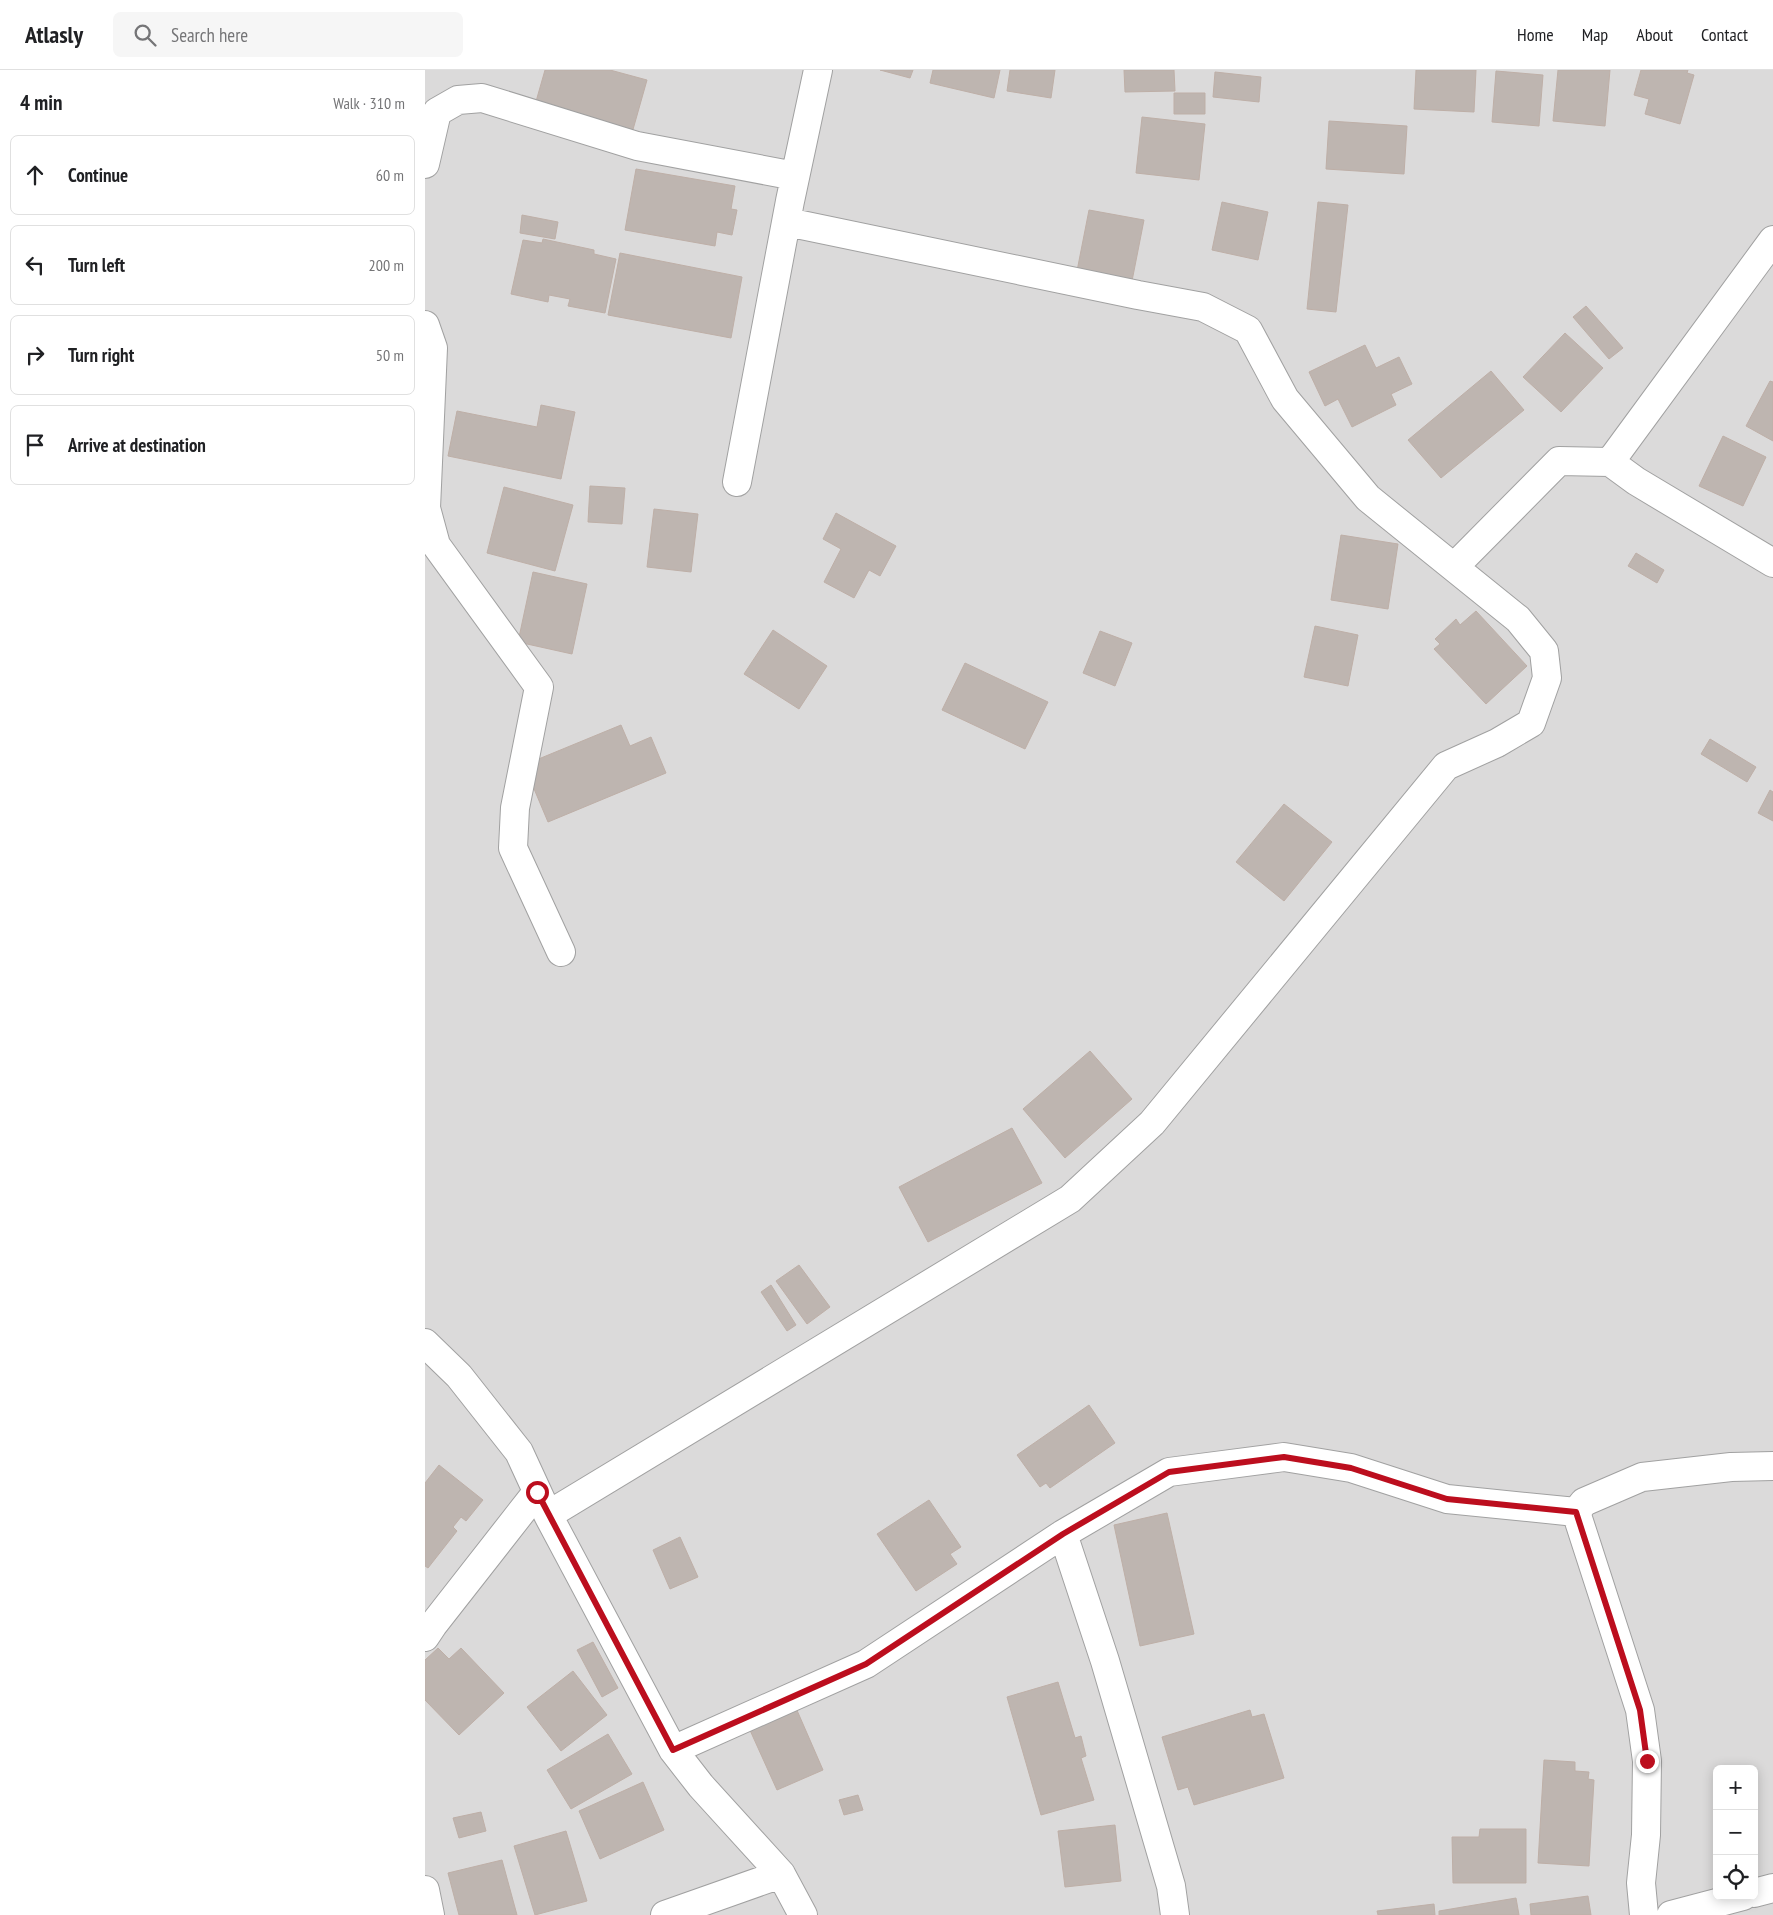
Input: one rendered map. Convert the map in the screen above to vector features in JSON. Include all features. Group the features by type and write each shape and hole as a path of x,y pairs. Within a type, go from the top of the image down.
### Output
{"street":[{"path":"737,482 795,176 818,70"},
{"path":"425,164 437,112 458,100 483,98 637,146 795,176"},
{"path":"425,1638 433,1625 543,1503 1070,1198 1152,1123 1447,766 1497,743 1531,723 1547,678 1544,651 1518,619 1368,498 1285,399 1248,330 1203,307 787,222"},
{"path":"1610,462 1773,240"},
{"path":"425,325 433,348 427,508 436,545 539,687 515,808 513,848 561,952"},
{"path":"1454,567 1559,461 1610,462 1636,481 1773,563"},
{"path":"425,1343 459,1376 519,1452 543,1503 673,1750 701,1786 781,1874 803,1915"},
{"path":"673,1750 866,1664 1063,1534 1169,1472 1284,1457 1351,1468 1447,1499 1576,1512"},
{"path":"1576,1512 1584,1502 1643,1477 1731,1467 1773,1466"},
{"path":"1576,1512 1640,1710 1647,1761 1645,1835 1641,1883 1644,1915"},
{"path":"1063,1534 1105,1662 1171,1886 1175,1915"},
{"path":"665,1915 781,1874"},
{"path":"1758,1892 1773,1888"},
{"path":"425,1890 430,1915"},
{"path":"1671,1915 1728,1900"}],"shaded area":[{"path":"425,70 1773,70 1773,1915 425,1915"}],"building":[{"path":"545,70 610,70 647,80 632,133 535,105"},
{"path":"880,70 913,70 910,78"},
{"path":"933,70 1000,70 994,98 930,83"},
{"path":"1010,70 1055,70 1051,98 1007,91"},
{"path":"1124,70 1174,70 1175,91 1125,92"},
{"path":"1416,70 1476,70 1474,112 1414,109"},
{"path":"1558,70 1610,70 1605,126 1553,121"},
{"path":"1641,70 1688,70 1687,73 1694,75 1680,124 1645,114 1649,99 1634,95"},
{"path":"1496,71 1543,75 1539,126 1492,122"},
{"path":"1215,72 1261,77 1259,102 1213,97"},
{"path":"1174,93 1205,93 1205,114 1174,114"},
{"path":"1142,117 1205,124 1199,180 1136,173"},
{"path":"1329,121 1407,126 1404,174 1326,169"},
{"path":"636,169 735,186 731,209 737,210 732,235 717,232 715,246 625,230"},
{"path":"1222,202 1268,212 1258,260 1212,250"},
{"path":"1318,202 1348,205 1336,312 1307,309"},
{"path":"1089,210 1144,220 1132,281 1077,271"},
{"path":"522,215 558,222 555,239 520,233"},
{"path":"543,239 594,250 594,254 616,259 605,313 568,306 570,299 549,295 548,302 511,294 523,240 542,243"},
{"path":"620,253 742,277 731,338 608,315"},
{"path":"1586,306 1623,348 1609,359 1573,317"},
{"path":"1565,333 1603,368 1561,412 1523,377"},
{"path":"1365,345 1376,368 1399,357 1412,384 1391,394 1396,405 1352,427 1338,399 1325,406 1309,372"},
{"path":"1491,371 1524,410 1441,478 1408,440"},
{"path":"1770,381 1773,382 1773,441 1746,426"},
{"path":"541,405 575,412 561,479 448,456 457,411 537,427"},
{"path":"1723,436 1766,457 1743,506 1699,486"},
{"path":"590,486 625,488 622,524 588,522"},
{"path":"504,487 573,505 555,571 487,553"},
{"path":"654,509 698,514 691,572 647,567"},
{"path":"836,513 896,546 880,576 869,570 854,598 824,582 841,549 823,539"},
{"path":"1341,535 1398,544 1388,609 1331,600"},
{"path":"1636,553 1664,570 1657,583 1628,566"},
{"path":"533,572 587,584 572,654 518,642"},
{"path":"1476,611 1527,666 1486,704 1434,649 1440,644 1435,639 1456,619 1460,625"},
{"path":"1315,626 1358,635 1348,686 1304,677"},
{"path":"773,630 827,666 799,709 744,674"},
{"path":"1100,631 1132,643 1115,686 1083,673"},
{"path":"965,663 1048,702 1025,749 942,710"},
{"path":"621,725 630,746 651,737 666,773 548,822 524,765"},
{"path":"1710,739 1756,767 1747,782 1701,754"},
{"path":"1770,790 1773,792 1773,821 1758,813"},
{"path":"1284,804 1332,842 1284,901 1236,862"},
{"path":"1090,1051 1132,1099 1065,1158 1023,1109"},
{"path":"1012,1128 1042,1183 928,1242 899,1187"},
{"path":"799,1265 830,1307 807,1324 776,1281"},
{"path":"771,1285 796,1325 787,1331 761,1292"},
{"path":"1089,1405 1115,1443 1050,1488 1046,1483 1040,1487 1017,1455"},
{"path":"439,1465 483,1500 466,1521 461,1517 453,1527 457,1531 428,1568 425,1566 425,1483"},
{"path":"929,1500 961,1547 950,1554 957,1564 916,1591 877,1534"},
{"path":"1167,1513 1194,1634 1140,1646 1114,1525"},
{"path":"680,1537 698,1577 670,1589 653,1550"},
{"path":"593,1642 618,1688 602,1697 577,1650"},
{"path":"438,1648 449,1659 461,1648 504,1693 459,1735 425,1700 425,1660"},
{"path":"573,1671 607,1715 561,1751 527,1707"},
{"path":"1058,1682 1075,1738 1081,1736 1086,1756 1081,1758 1094,1800 1041,1815 1007,1697"},
{"path":"796,1708 823,1770 777,1790 749,1728"},
{"path":"1250,1710 1252,1717 1264,1714 1284,1778 1194,1805 1188,1787 1178,1790 1162,1737"},
{"path":"608,1734 632,1774 571,1809 547,1770"},
{"path":"1544,1760 1575,1762 1575,1771 1589,1772 1588,1779 1594,1780 1589,1866 1538,1863"},
{"path":"643,1782 664,1830 600,1859 579,1811"},
{"path":"858,1795 863,1810 844,1815 839,1800"},
{"path":"481,1812 486,1831 459,1838 453,1818"},
{"path":"1115,1825 1121,1881 1065,1887 1058,1831"},
{"path":"1480,1829 1526,1829 1526,1883 1453,1883 1452,1837 1479,1837"},
{"path":"566,1831 587,1901 535,1915 514,1846"},
{"path":"502,1860 517,1915 459,1915 448,1873"},
{"path":"1588,1896 1591,1915 1531,1915 1530,1904"},
{"path":"1516,1898 1519,1915 1439,1915 1439,1911"},
{"path":"1434,1904 1435,1915 1378,1915 1377,1911"}],"route":[{"path":"537,1492 673,1750 866,1664 1063,1534 1169,1472 1284,1457 1351,1468 1447,1499 1576,1512 1640,1710 1647,1761"}]}
